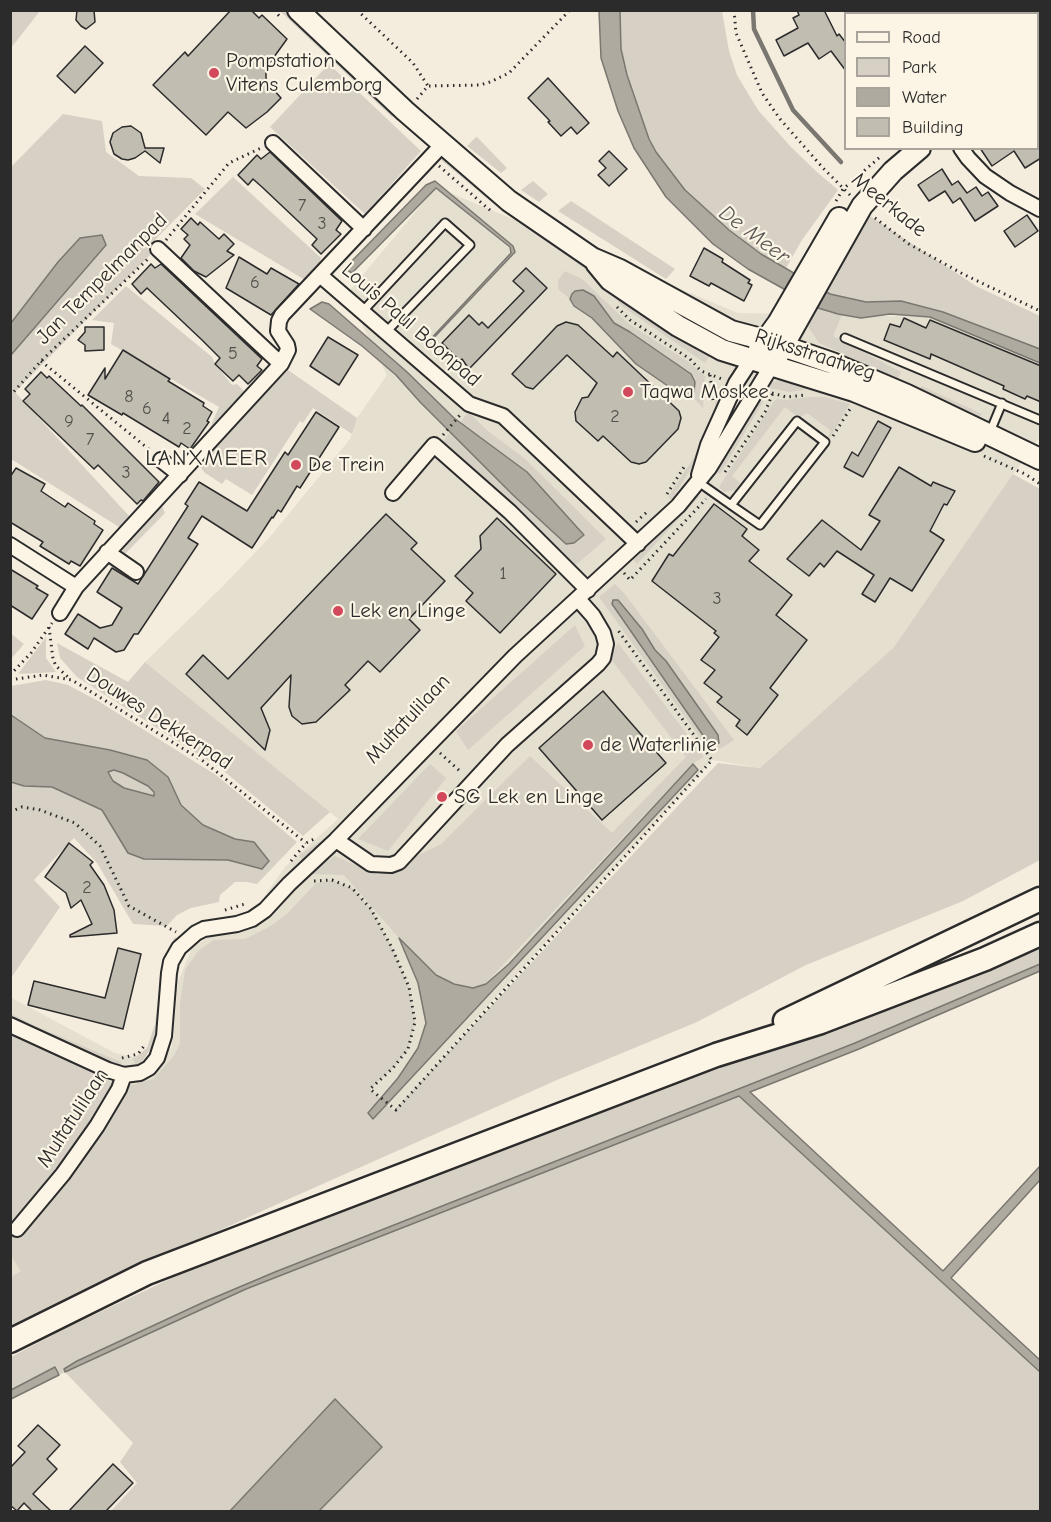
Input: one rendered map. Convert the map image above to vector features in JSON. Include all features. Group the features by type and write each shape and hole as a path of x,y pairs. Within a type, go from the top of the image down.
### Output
{"main road":[{"path":"716,1054 1041,899"},
{"path":"10,1341 147,1274 716,1054 832,1018 985,959 1041,934"}],"street":[{"name":"Rijksstraatweg","path":"298,10 405,111 509,201 592,258 620,270 731,331 775,343 832,363 907,395 987,436 1041,459"},
{"path":"273,143 364,229"},
{"path":"60,612 76,587 107,552 281,364 288,351 278,331 282,315 443,144"},
{"path":"751,360 775,343 858,202 892,157 901,150"},
{"path":"858,202 918,150"},
{"path":"962,150 985,176 1010,194 1041,209"},
{"path":"158,249 281,364"},
{"name":"Rijksstraatweg","path":"592,258 610,280 678,326 716,347 854,391 1041,470"},
{"name":"Louis Paul Boonpad","path":"321,276 469,404 503,416 638,544"},
{"path":"772,365 775,343"},
{"name":"Multatulilaan","path":"697,481 708,445 736,383 751,360"},
{"name":"Multatulilaan","path":"14,1232 63,1174 90,1136 119,1089 124,1075 149,1068 156,1058 164,1036 171,962 179,948 204,929 237,924 252,919 264,910 336,840 515,656 678,506 710,468 772,365"},
{"path":"336,840 371,864 391,865 399,862 507,745 598,664 603,658 606,644 603,633 583,595 510,512 437,442 393,493"},
{"path":"161,460 180,475"},
{"path":"10,545 76,587"},
{"path":"107,552 136,572"},
{"path":"10,1026 124,1075"}],"lane":[{"path":"362,312 445,223 470,245 386,332"},
{"path":"845,338 1041,420"},
{"path":"987,436 1002,403"},
{"path":"697,481 731,505 760,525 825,442 797,421 731,505"}],"path":[{"path":"357,10 413,63 428,86"},
{"path":"405,111 428,86 480,85 509,73 570,10"},
{"name":"Meerkade","path":"734,10 736,33 762,93 780,119 858,202 877,220 909,244 963,274 1041,311"},
{"name":"Jan Tempelmanpad","path":"10,396 41,362 158,249 228,164 273,143"},
{"path":"41,362 161,460"},
{"path":"710,375 711,408"},
{"path":"825,442 829,441 854,402"},
{"path":"437,442 462,413"},
{"path":"666,496 691,455"},
{"path":"625,532 650,510"},
{"path":"10,678 60,612"},
{"path":"322,835 306,843 285,867 316,883 333,880 352,888 371,909 409,987 416,1022 408,1049 393,1068 370,1089 396,1110 712,760 615,625"},
{"path":"49,627 53,659 62,673 72,680"},
{"name":"Douwes Dekkerpad","path":"10,678 43,675 72,680 204,761 306,843"},
{"path":"430,743 473,782"},
{"path":"10,812 22,807 40,810 75,823 100,846 129,906 188,939"},
{"path":"218,911 249,903 255,898"},
{"path":"174,932 182,926"},
{"name":"Multatulilaan","path":"124,1058 138,1054 148,1040"}],"shaded area":[{"name":"LANXMEER","path":"436,187 738,313 930,317 1040,363 1040,440 1038,439 894,647 760,768 712,760 370,1136 11,1299 10,997 115,1053 162,1063 172,1046 178,982 192,948 259,904 285,867 338,819 145,662 269,538 350,439 357,418 387,375 347,294"}],"green space":[{"path":"10,11 40,11 11,48"},
{"path":"280,11 292,11 400,110 392,117"},
{"path":"620,11 722,11 729,51 737,75 758,110 791,147 838,190 802,240 786,268 751,247 701,206 676,180 656,152 649,139 627,75 621,49"},
{"path":"329,64 421,151 365,214 270,127"},
{"path":"63,114 102,121 106,152 139,176 191,178 205,189 150,245 155,250 15,392 130,517 119,527 11,459 10,168"},
{"path":"476,137 507,168 501,173 467,146"},
{"path":"445,155 505,206 662,326 711,353 705,363 622,306 595,276 494,204 441,160"},
{"path":"233,177 321,258 317,273 305,280 195,214"},
{"path":"533,181 548,194 539,202 521,190"},
{"path":"571,201 675,269 666,279 558,211"},
{"path":"867,214 976,286 1040,316 1040,349 943,312 915,304 866,302 830,294 826,290"},
{"path":"565,271 582,279 629,324 687,361 705,376 703,408 691,395 695,382 691,374 616,325 608,318 594,297 570,299 558,289 558,280"},
{"path":"126,286 212,357 232,385 237,384 245,392 205,439 219,407 111,344 114,323 92,320"},
{"path":"818,307 842,315 833,336 901,372 898,379 819,343 807,325"},
{"path":"288,370 357,418 352,434 313,408 303,423 300,421 252,495 226,479 222,484 205,473 201,468 204,458"},
{"path":"784,379 821,386 872,404 814,388 789,392 765,387 769,383"},
{"path":"715,386 725,389 715,422 698,458 671,500 668,497 693,459 711,422 716,400"},
{"path":"922,386 982,414 977,420 918,392"},
{"path":"825,397 850,404 828,441 830,430 807,413 799,418 785,407 732,476 740,483 735,490 724,492 719,487 774,401"},
{"path":"756,400 763,402 720,474 714,470"},
{"path":"468,412 488,431 524,458 606,539 577,564 572,565 547,539 441,444 451,431 459,439 527,472 460,423"},
{"path":"1013,474 1040,489 1040,860 963,901 806,965 697,1022 557,1080 282,1202 11,1328 11,1277 21,1271 11,1256 11,1035 113,1083 128,1086 153,1079 173,1057 180,1044 180,1004 185,970 199,950 214,940 245,939 269,927 286,915 316,883 332,880 352,888 371,909 409,987 415,1022 408,1049 393,1068 370,1089 393,1111 718,763 760,768 894,647"},
{"path":"697,491 699,497 637,564 632,558"},
{"path":"162,506 165,513 125,554 119,548"},
{"path":"615,584 624,593 734,740 711,753 599,597","holes":["613,600 619,601 642,629 655,650 666,661 718,735 718,743 663,680 612,605"]},
{"path":"575,625 585,646 468,750 456,731"},
{"path":"10,633 24,644 11,659 10,659"},
{"path":"46,637 46,658 56,672 18,674"},
{"path":"57,643 128,682 145,662 330,812 303,836 220,768 77,677 60,658"},
{"path":"618,643 704,757 692,764 485,984 473,988 451,982 433,972 399,938 344,875 309,874 335,856 378,875 441,844 530,756 612,833 686,757 610,658"},
{"path":"46,680 68,685 98,701 216,775 297,842 257,884 235,882 220,895 219,902 191,908 177,915 167,926 133,924 97,863 74,838 34,880 60,907 11,978 11,782 24,786 52,787 102,810 115,829 144,859 228,860 262,868 254,842 235,839 203,825 181,805 168,777 147,760 110,750 44,738 11,715 11,686"},
{"path":"430,764 446,778 388,851 358,839"},
{"path":"114,770 148,786 154,792 154,796 124,788 113,781 107,772"},
{"path":"326,838 329,840 302,861 299,855"},
{"path":"175,937 178,939 167,960 157,1038 144,1059 136,1065 133,1059 147,1048 155,1024 163,960"},
{"path":"1040,949 1040,972 859,1049 739,1096 1040,1372 1040,1511 319,1511 382,1447 335,1400 230,1511 111,1511 137,1483 120,1462 133,1443 65,1372 11,1399 11,1357 66,1328 193,1268 701,1067 823,1036"},
{"path":"10,1013 121,1062 120,1067 11,1019"}],"water":[{"path":"599,11 620,11 621,49 627,75 649,139 656,152 685,190 729,230 761,254 830,294 866,302 901,301 943,312 1040,349 1040,363 930,317 890,314 861,318 818,308 748,269 713,244 666,197 634,148 618,111 601,58"},
{"path":"435,181 513,246 515,252 426,346 511,253 510,247 436,188 352,273 347,270 347,266 426,185"},
{"path":"102,235 106,245 11,355 11,323 58,262 80,238"},
{"path":"583,290 594,296 614,323 691,374 695,382 694,392 686,395 678,393 636,364 592,318 574,306 570,299 572,294"},
{"path":"322,302 329,304 407,372 454,418 527,472 584,535 574,543 566,544 513,495 396,375 362,346 310,309"},
{"path":"613,600 618,600 642,629 655,650 666,661 718,735 719,743 709,744 612,604"},
{"path":"11,715 45,738 110,750 147,760 168,777 181,805 203,825 235,839 254,842 269,861 262,869 228,860 144,859 128,853 102,810 52,787 24,786 11,782","holes":["114,770 148,786 154,792 154,796 124,788 113,781 108,772"]},
{"path":"693,764 698,770 373,1119 368,1113 398,1078 418,1048 426,1023 418,983 399,938 436,975 454,984 473,988 486,984 509,964"},
{"path":"1040,964 1040,971 859,1049 750,1092 943,1271 1040,1166 1040,1180 951,1278 1040,1360 1040,1372 739,1096 246,1289 65,1372 64,1369 77,1361 275,1272 855,1043"},
{"path":"55,1367 59,1375 11,1399 11,1390"},
{"path":"335,1399 382,1447 319,1511 230,1511"}],"building":[{"path":"77,10 94,10 95,22 86,29 81,26 76,20"},
{"name":"Pompstation Vitens Culemborg","path":"231,10 251,10 259,18 262,15 287,39 266,68 266,81 281,98 246,128 228,112 206,135 153,85 185,52 188,56"},
{"path":"797,10 824,10 837,36 839,34 844,40 844,68 831,51 819,59 808,43 784,56 776,40 798,28 793,18 799,15"},
{"path":"85,46 103,63 75,93 57,76"},
{"path":"548,78 589,123 577,134 571,127 561,136 528,98"},
{"path":"131,126 141,133 145,148 164,148 160,163 145,151 128,160 114,154 110,142 113,133 122,127"},
{"path":"1041,148 1041,158 1025,168 1014,151 992,166 981,150 1039,150"},
{"path":"609,151 627,169 609,186 598,175 606,168 599,161"},
{"path":"270,152 342,221 336,230 341,234 321,254 312,245 317,239 253,179 248,185 238,175 257,155 261,159"},
{"path":"942,169 952,185 958,181 967,193 976,187 982,196 988,192 998,206 975,221 960,198 953,203 945,191 929,201 918,185"},
{"path":"1027,215 1038,231 1015,247 1004,231"},
{"path":"191,218 198,225 200,222 219,239 224,234 234,244 227,251 234,255 206,277 194,271 181,258 190,245 184,239 188,235 181,229"},
{"path":"704,248 723,259 722,262 750,280 748,283 752,285 744,301 711,283 709,286 690,276"},
{"path":"239,257 267,274 271,268 299,284 271,315 226,288"},
{"path":"151,264 155,268 161,264 262,359 257,366 262,370 248,384 239,375 233,381 215,364 220,358 202,340 147,288 141,294 132,284"},
{"path":"526,268 547,288 469,369 462,359 460,361 442,343 469,315 479,325 482,322 488,328 524,291 513,281"},
{"path":"904,318 926,328 930,320 1041,366 1041,402 1027,396 1025,399 1003,389 1004,386 931,354 930,359 884,340 890,324 900,327"},
{"name":"Taqwa Moskee","path":"566,322 578,325 613,357 617,352 679,411 681,418 678,429 646,462 639,464 631,462 603,436 598,441 576,421 575,412 582,398 588,397 597,383 567,355 533,389 526,387 512,374 557,326"},
{"path":"85,327 104,327 104,350 85,351 85,345 78,340 85,332"},
{"path":"328,337 358,355 339,385 310,366"},
{"path":"123,350 170,379 168,381 204,403 203,406 212,412 207,421 209,422 190,449 181,443 179,447 88,395 105,368 105,379"},
{"path":"41,372 47,378 49,376 82,405 159,482 143,501 137,504 98,465 94,469 23,401 30,394 25,389"},
{"path":"316,412 339,427 300,488 297,486 281,512 278,510 272,517 252,548 202,516 188,538 198,544 138,634 134,634 124,650 116,652 94,638 88,649 65,634 78,614 100,628 112,625 122,608 97,592 112,568 138,584 188,506 185,504 199,482 247,511 285,452 288,455"},
{"path":"878,421 891,428 863,477 844,467 852,452 858,456"},
{"path":"899,467 931,486 933,482 955,491 947,505 944,504 930,531 944,540 912,591 890,578 875,602 862,594 874,575 837,551 824,567 820,563 809,576 787,559 822,520 861,550 880,521 869,515"},
{"path":"16,468 45,484 41,491 65,507 68,503 95,521 94,524 103,530 80,566 71,561 69,564 40,546 43,542 10,522 10,477"},
{"path":"714,504 747,529 742,536 759,550 749,561 792,595 776,615 807,640 770,688 778,695 747,735 736,726 740,720 717,702 722,697 704,683 715,670 701,660 719,637 714,633 716,631 652,581 669,554 673,556"},
{"path":"386,514 417,543 411,549 445,581 409,619 420,630 380,672 368,661 345,685 350,690 316,722 302,724 292,716 289,707 291,675 261,708 270,730 265,750 186,674 203,655 228,679"},
{"path":"497,518 556,574 500,633 466,601 473,593 455,576 481,549 480,536"},
{"path":"10,569 48,595 32,619 10,605"},
{"path":"603,691 666,763 602,820 539,748"},
{"path":"69,843 93,862 90,865 104,885 114,910 117,933 70,937 92,924 81,900 71,908 66,893 45,877"},
{"path":"118,948 141,954 123,1029 28,1005 34,981 105,998"},
{"path":"38,1425 60,1445 47,1459 57,1469 33,1494 52,1512 33,1512 24,1503 17,1511 10,1505 10,1468 25,1452 18,1446"},
{"path":"113,1464 133,1483 105,1512 68,1512"}],"waterway":[{"path":"753,10 754,29 793,110 841,162"}],"place":[{"name":"Pompstation Vitens Culemborg","path":"214,73"},
{"name":"Taqwa Moskee","path":"628,392"},
{"name":"De Trein","path":"296,465"},
{"name":"Lek en Linge","path":"338,611"},
{"name":"de Waterlinie","path":"588,745"},
{"name":"SG Lek en Linge","path":"442,797"}],"district":[{"name":"LANXMEER","path":"207,459"}],"water label":[{"name":"De Meer","path":"754,235"}]}
